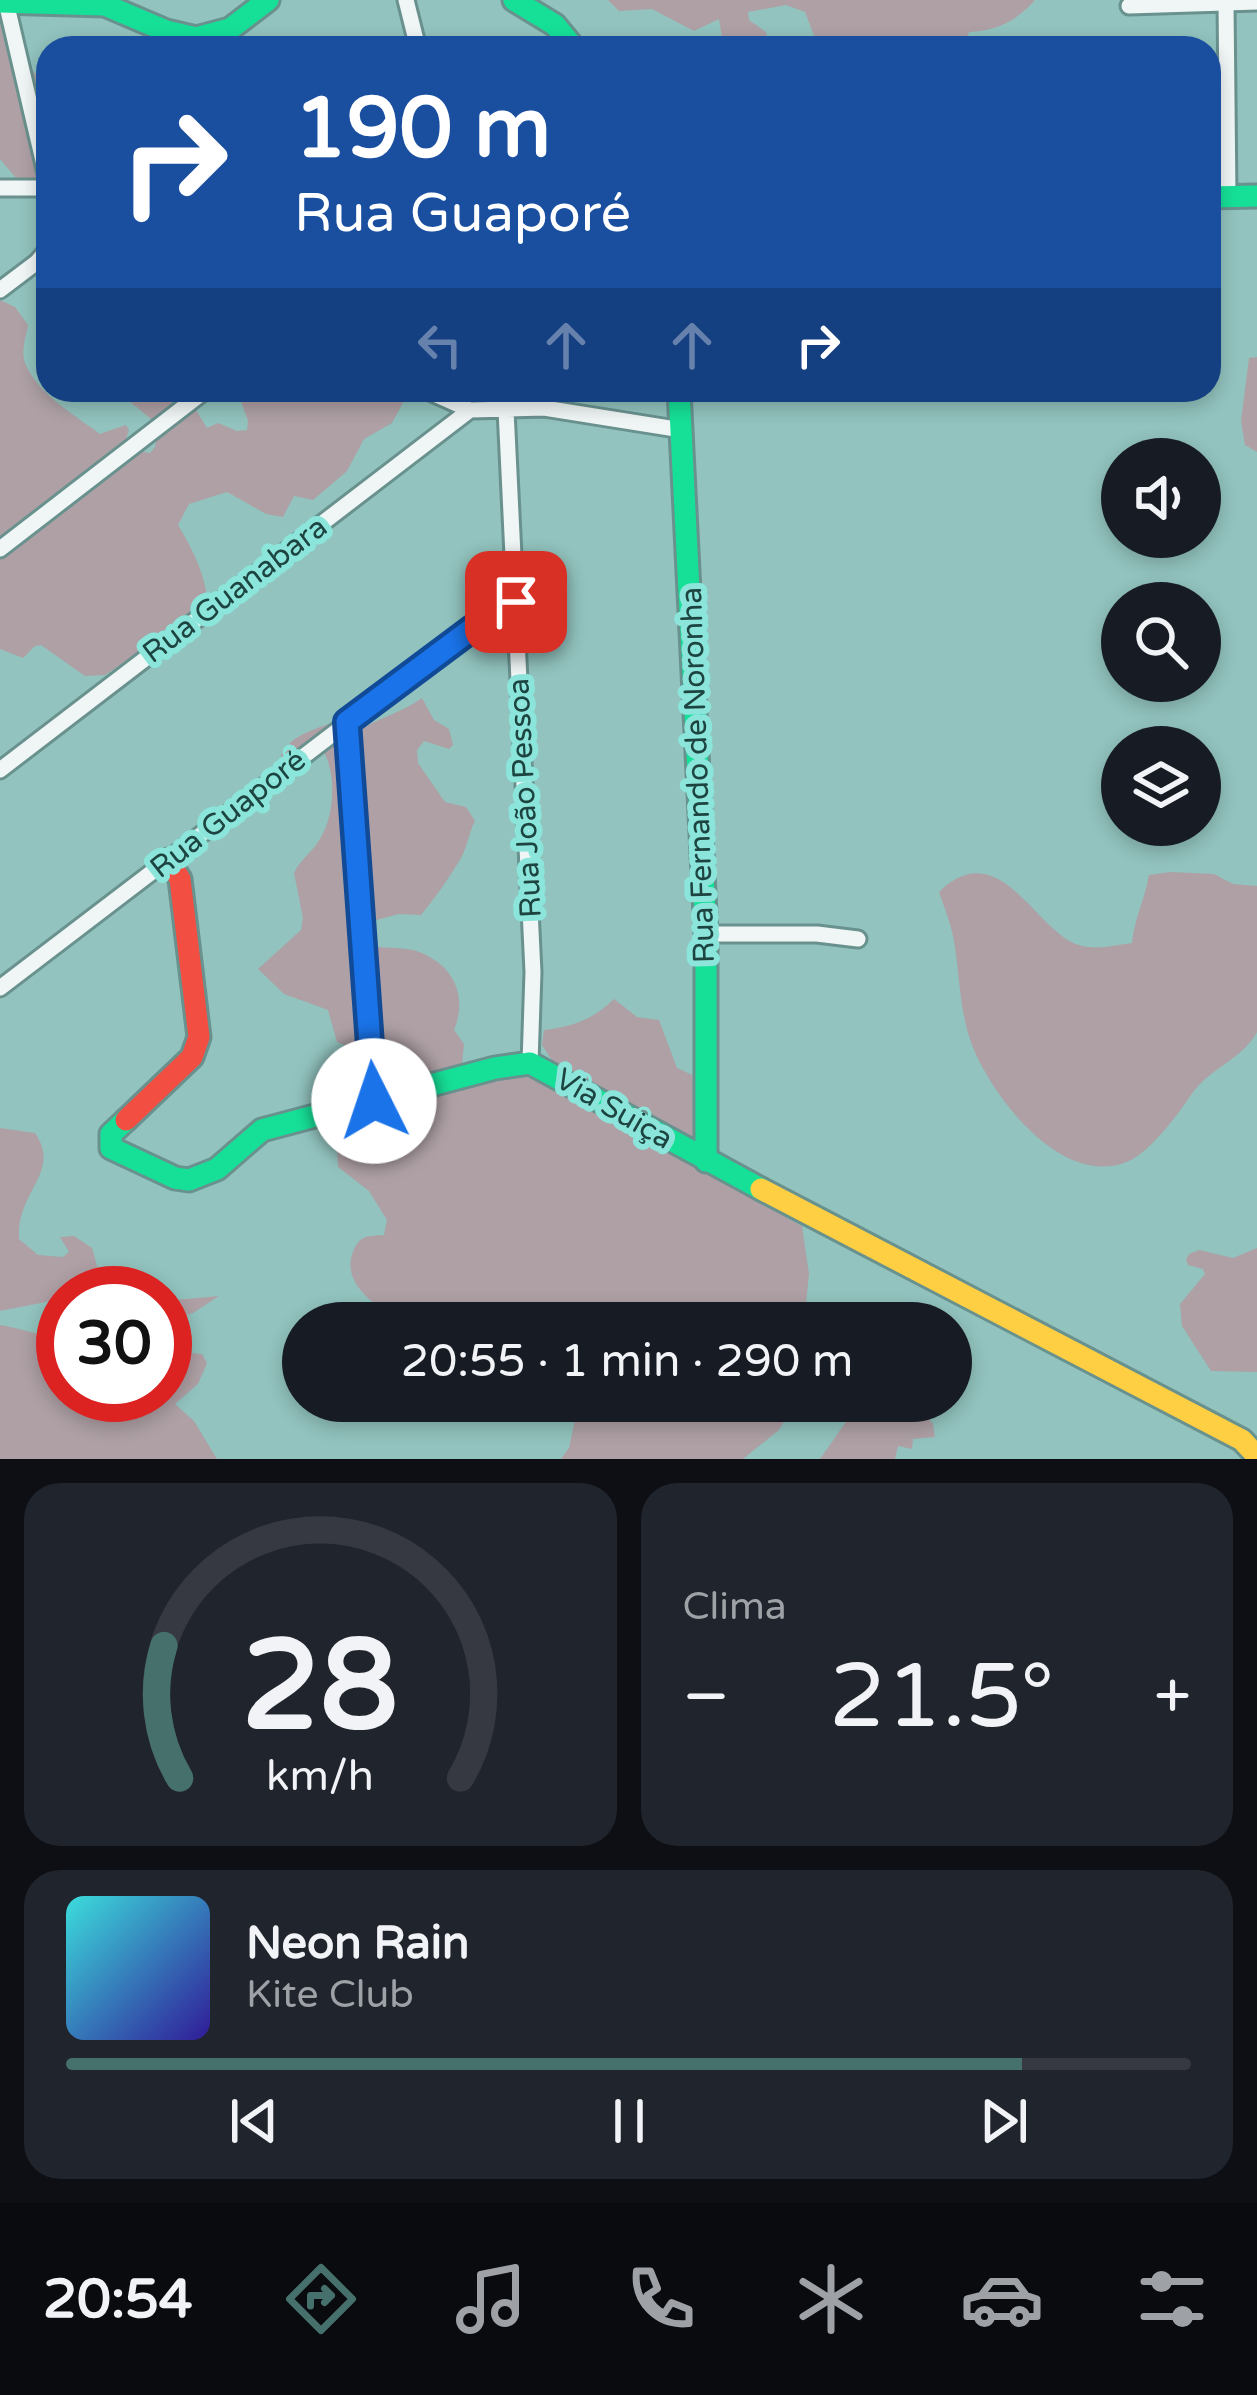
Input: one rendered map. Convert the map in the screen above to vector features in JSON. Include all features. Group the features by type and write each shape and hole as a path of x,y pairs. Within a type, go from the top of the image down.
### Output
{"street":[{"path":"220,36 268,0"},
{"path":"406,0 415,36"},
{"path":"514,0 555,25 564,36"},
{"path":"36,136 3,2 81,1 128,13 178,36"},
{"path":"1129,6 1257,2"},
{"path":"1221,142 1226,3"},
{"path":"0,188 36,186"},
{"path":"1221,197 1257,196"},
{"path":"0,290 36,263"},
{"path":"0,549 190,402"},
{"path":"452,402 470,410 544,408 682,430"},
{"name":"Rua João Pessoa","path":"504,402 533,972 530,1063"},
{"name":"Rua Fernando de Noronha","path":"680,402 706,934 706,1161"},
{"name":"Rua Guanabara","path":"0,770 470,410"},
{"name":"Rua Guaporé","path":"0,988 347,722 473,628 516,602"},
{"path":"347,722 374,1101"},
{"name":"Via Suiça","path":"168,860 180,879 199,1037 192,1057 111,1134 111,1148 189,1180 217,1169 262,1130 495,1068 530,1063 706,1161 1242,1440 1257,1456"},
{"path":"706,934 817,934 858,939"}],"shaded area":[{"path":"0,0 13,11 13,41 36,75 36,186 22,185 0,159"},
{"path":"608,0 1035,0 1005,24 968,36 814,36 805,12 786,5 748,12 749,20 767,36 722,36 719,19 694,31 652,9 619,11"},
{"path":"0,300 15,307 28,325 24,360 36,381 36,402 56,402 100,434 126,425 129,430 123,448 150,453 155,447 158,425 131,402 191,402 207,428 218,423 237,431 247,430 241,402 403,402 392,423 364,439 347,471 313,500 294,496 283,517 266,514 227,492 189,504 178,525 201,572 209,622 192,639 144,649 105,675 85,676 41,645 23,658 0,649"},
{"path":"1257,357 1257,452 1245,445 1241,421 1249,358"},
{"path":"422,698 434,720 449,729 453,745 449,749 424,741 417,750 418,763 445,802 466,807 475,821 461,858 421,915 399,914 365,923 358,941 422,953 443,967 459,996 454,1030 464,1044 462,1065 487,1060 557,1068 542,1045 544,1030 582,1021 614,999 637,1017 659,1020 677,1068 699,1078 708,1147 802,1226 809,1274 806,1302 372,1302 357,1286 350,1264 355,1246 365,1237 384,1235 387,1220 369,1191 338,1167 337,1152 350,1136 329,1112 401,1080 393,1065 337,1042 328,1010 284,994 258,969 301,930 294,873 323,833 332,799 325,754 279,766 286,747 342,718 353,735"},
{"path":"976,873 993,877 1066,939 1082,946 1107,947 1132,943 1149,875 1214,874 1233,884 1257,886 1257,1032 1198,1086 1137,1156 1104,1166 1079,1162 1033,1133 982,1066 968,1032 953,936 939,892 958,878"},
{"path":"0,1128 35,1133 42,1147 41,1171 24,1208 19,1239 38,1255 63,1257 69,1252 60,1237 74,1236 92,1248 97,1266 36,1266 36,1304 0,1311"},
{"path":"1257,1248 1257,1372 1211,1371 1182,1326 1180,1304 1205,1274 1186,1260 1199,1250 1233,1258"},
{"path":"219,1296 192,1313 192,1298"},
{"path":"0,1325 36,1333 36,1422 192,1419 217,1459 0,1459"},
{"path":"192,1353 202,1354 207,1363 192,1389"},
{"path":"575,1422 784,1422 743,1459 561,1459 569,1448"},
{"path":"846,1422 933,1424 935,1437 913,1439 912,1449 898,1446 895,1459 820,1459"}],"traffic: fast":[{"path":"204,36 230,29 268,0"},
{"path":"514,0 555,25 564,36"},
{"path":"0,2 105,5 187,36"},
{"path":"1221,197 1257,196"},
{"path":"680,402 706,934 706,1161"},
{"path":"126,1120 111,1134 111,1148 189,1180 217,1169 262,1130 495,1068 530,1063 761,1189"}],"traffic: slow":[{"path":"761,1189 1242,1440 1257,1456"}],"traffic: jam":[{"path":"126,1120 192,1057 199,1037 180,879 168,860"}],"route":[{"path":"374,1101 347,722 473,628 516,602"}]}
